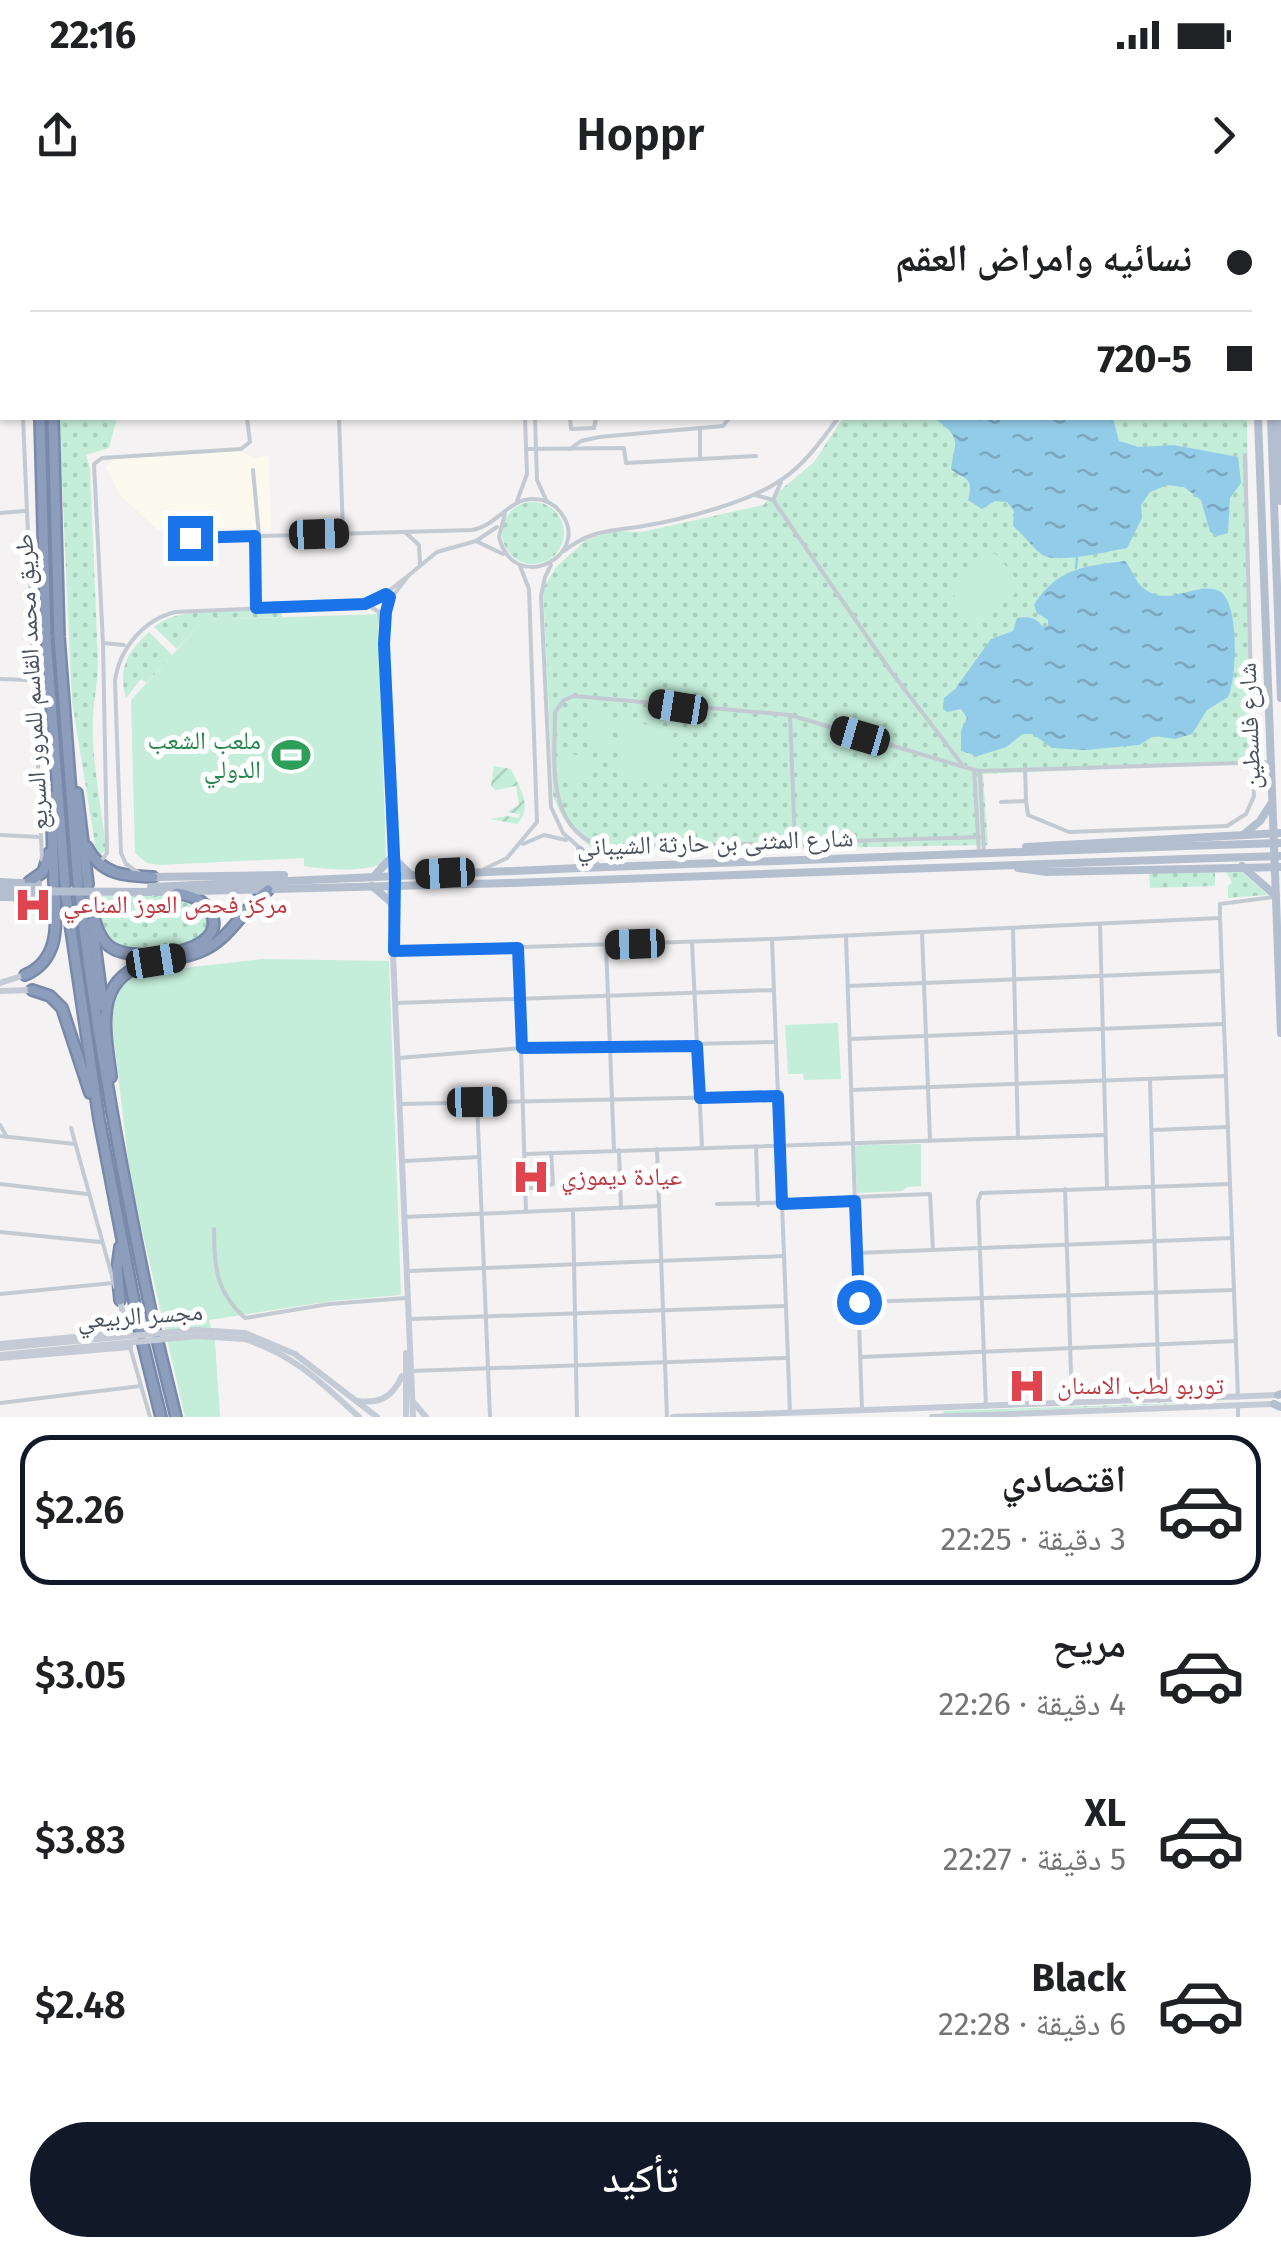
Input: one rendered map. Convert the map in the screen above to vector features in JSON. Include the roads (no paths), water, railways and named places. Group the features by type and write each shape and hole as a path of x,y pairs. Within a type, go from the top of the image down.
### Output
{"highway":[{"name":"طريق محمد القاسم للمرور السريع","path":"40,420 54,894 140,1332"},
{"name":"طريق محمد القاسم للمرور السريع","path":"53,420 59,637 92,1002 122,1179 154,1331"},
{"path":"66,721 84,840 84,890 106,1024 122,1179"},
{"path":"25,976 35,971 50,953 57,921 51,723"},
{"path":"33,883 46,866 52,831"},
{"path":"84,840 97,863 152,885"},
{"path":"84,890 108,945 124,953 154,954 190,948 207,938 212,929 206,906 177,893"},
{"path":"106,1024 108,997 121,974 206,949 227,934 268,890"},
{"path":"32,990 50,996 67,1017 98,1119"},
{"path":"120,1300 117,1270 121,1240"},
{"path":"158,1343 176,1417"},
{"path":"143,1344 161,1417"}],"main road":[{"name":"شارع فلسطين","path":"1258,420 1271,762 1276,779 1272,800 1278,833 1281,1033"},
{"name":"شارع فلسطين","path":"1275,420 1281,698"},
{"path":"1275,420 1281,502"},
{"path":"1261,489 1274,489"},
{"path":"1242,835 1260,821 1272,800"},
{"path":"997,852 1047,844 1278,833"},
{"name":"شارع المثنى بن حارثة الشيباني","path":"152,885 177,893 268,890 393,880 411,874 1281,843"},
{"path":"580,850 580,868"},
{"name":"شارع المثنى بن حارثة الشيباني","path":"393,880 411,885 1281,856"},
{"path":"393,902 372,881 392,859 411,874"},
{"path":"988,865 1047,872 1278,867"},
{"path":"1242,866 1276,896"},
{"name":"شارع المثنى بن حارثة الشيباني","path":"152,885 314,878 372,881"},
{"path":"393,880 409,1417"},
{"path":"0,889 33,883"},
{"path":"0,889 152,885"},
{"path":"393,902 411,885"},
{"path":"0,889 54,894"},
{"path":"0,982 25,976"},
{"path":"0,991 32,990"},
{"path":"0,1351 127,1333 120,1300"},
{"name":"مجسر الربيعي","path":"0,1351 244,1336 296,1354 377,1417"},
{"name":"مجسر الربيعي","path":"244,1336 300,1364 358,1417"},
{"path":"0,1351 130,1346"},
{"path":"354,1401 370,1403 391,1395 408,1370"},
{"path":"408,1370 413,1401 409,1417"},
{"path":"670,1417 1160,1409 1279,1400"},
{"path":"413,1401 426,1417"},
{"path":"932,1417 939,1412"}],"street":[{"path":"23,420 42,860"},
{"path":"107,854 104,643 94,467 102,458 241,449 250,442 247,420"},
{"path":"339,420 342,534"},
{"path":"190,538 476,530 491,524 514,505 526,480 525,420"},
{"path":"535,420 538,485 547,502 566,520 568,538 544,577 541,596 551,807 554,820 570,841 602,867"},
{"path":"570,420 571,429 594,428 596,420"},
{"path":"570,448 580,441 722,426 727,420"},
{"path":"560,554 583,538 611,528 665,522 756,494 782,480 804,460 836,420"},
{"path":"700,428 700,459"},
{"path":"623,435 626,463 756,456"},
{"path":"526,449 624,448"},
{"path":"1025,768 1028,815 1069,832 1227,826 1246,814 1254,796 1245,455"},
{"path":"253,470 256,608"},
{"path":"773,500 782,480"},
{"path":"756,494 773,500 892,672 964,767"},
{"path":"514,505 534,499 547,502"},
{"path":"0,513 27,511"},
{"path":"505,514 500,525 500,543 510,559"},
{"path":"152,885 130,868 121,853 115,680 126,646 146,625 169,613 365,604 388,596 420,565 445,548 476,541 500,525"},
{"path":"404,532 419,545 420,565"},
{"path":"476,541 516,563 529,589 539,807 537,822 518,847 480,872"},
{"path":"516,563 536,568 555,560"},
{"path":"388,596 384,640 393,880"},
{"path":"376,600 384,640"},
{"path":"365,604 376,608"},
{"path":"104,643 126,646"},
{"path":"0,680 32,680"},
{"path":"981,837 606,848 590,842 559,807 555,791 555,712 569,697 790,716 977,770 1271,762"},
{"path":"790,716 795,843"},
{"path":"977,770 981,853"},
{"path":"1001,802 1026,801"},
{"path":"0,835 40,837"},
{"path":"518,847 544,835 570,841"},
{"path":"97,863 107,854 121,853"},
{"path":"1238,1417 1220,904 1276,896"},
{"path":"1254,902 1277,908"},
{"path":"394,951 772,939 1220,918"},
{"path":"1100,924 1106,1188"},
{"path":"1013,929 1018,1138"},
{"path":"922,932 930,1140"},
{"path":"846,934 862,1411"},
{"path":"772,939 790,1413"},
{"path":"692,942 702,1148"},
{"path":"606,944 621,1208"},
{"path":"518,948 526,1212"},
{"path":"848,986 1222,971"},
{"path":"396,1004 774,990"},
{"path":"850,1039 1224,1024"},
{"path":"398,1058 522,1048 776,1042"},
{"path":"852,1090 1226,1076"},
{"path":"1150,1079 1160,1409"},
{"path":"400,1104 778,1096"},
{"path":"477,1102 490,1417"},
{"path":"0,1126 8,1137"},
{"path":"1152,1130 1228,1127"},
{"path":"71,1128 120,1300"},
{"path":"524,1154 1105,1135"},
{"path":"0,1136 75,1144"},
{"path":"756,1146 758,1205"},
{"path":"656,1149 670,1417"},
{"path":"526,1189 552,1184 551,1152"},
{"path":"402,1161 479,1156"},
{"path":"0,1184 87,1194"},
{"path":"986,1413 978,1200 983,1192 1230,1184"},
{"path":"1065,1189 1072,1411"},
{"path":"717,1204 782,1204 930,1194 933,1250"},
{"path":"404,1217 659,1206"},
{"path":"573,1210 577,1417"},
{"path":"214,1229 216,1278 230,1304 245,1318 330,1304 406,1298"},
{"path":"0,1232 101,1242"},
{"path":"857,1253 1232,1238"},
{"path":"406,1271 784,1256"},
{"path":"0,1294 113,1283"},
{"path":"859,1302 1234,1290"},
{"path":"407,1320 786,1306"},
{"path":"860,1357 1236,1341"},
{"path":"130,1346 150,1417"},
{"path":"408,1370 788,1358"},
{"path":"0,1403 141,1386"}],"water":[{"path":"936,420 1114,420 1119,441 1139,447 1174,445 1238,457 1241,483 1230,498 1228,533 1217,536 1210,532 1201,500 1184,487 1167,485 1150,492 1141,505 1142,518 1127,548 1070,558 1049,557 1013,526 1014,511 1007,502 995,501 982,509 968,500 969,482 951,469 955,440"},
{"path":"1125,561 1140,584 1152,593 1162,596 1210,589 1226,598 1235,641 1228,697 1207,710 1192,734 1175,739 1154,736 1139,745 1086,750 1052,748 1033,734 1023,734 1006,747 978,756 961,751 961,731 967,718 961,709 943,709 944,698 991,639 1013,631 1017,618 1032,618 1043,627 1048,626 1048,620 1037,613 1034,605 1062,576 1085,567"}],"waterway":[{"path":"1076,568 1077,556"}],"place":[{"name":"ملعب الشعب الدولي","path":"291,755"},
{"name":"مركز فحص العوز المناعي","path":"33,905"},
{"name":"عيادة ديموزي","path":"531,1177"},
{"name":"توربو لطب الاسنان","path":"1027,1386"}]}
